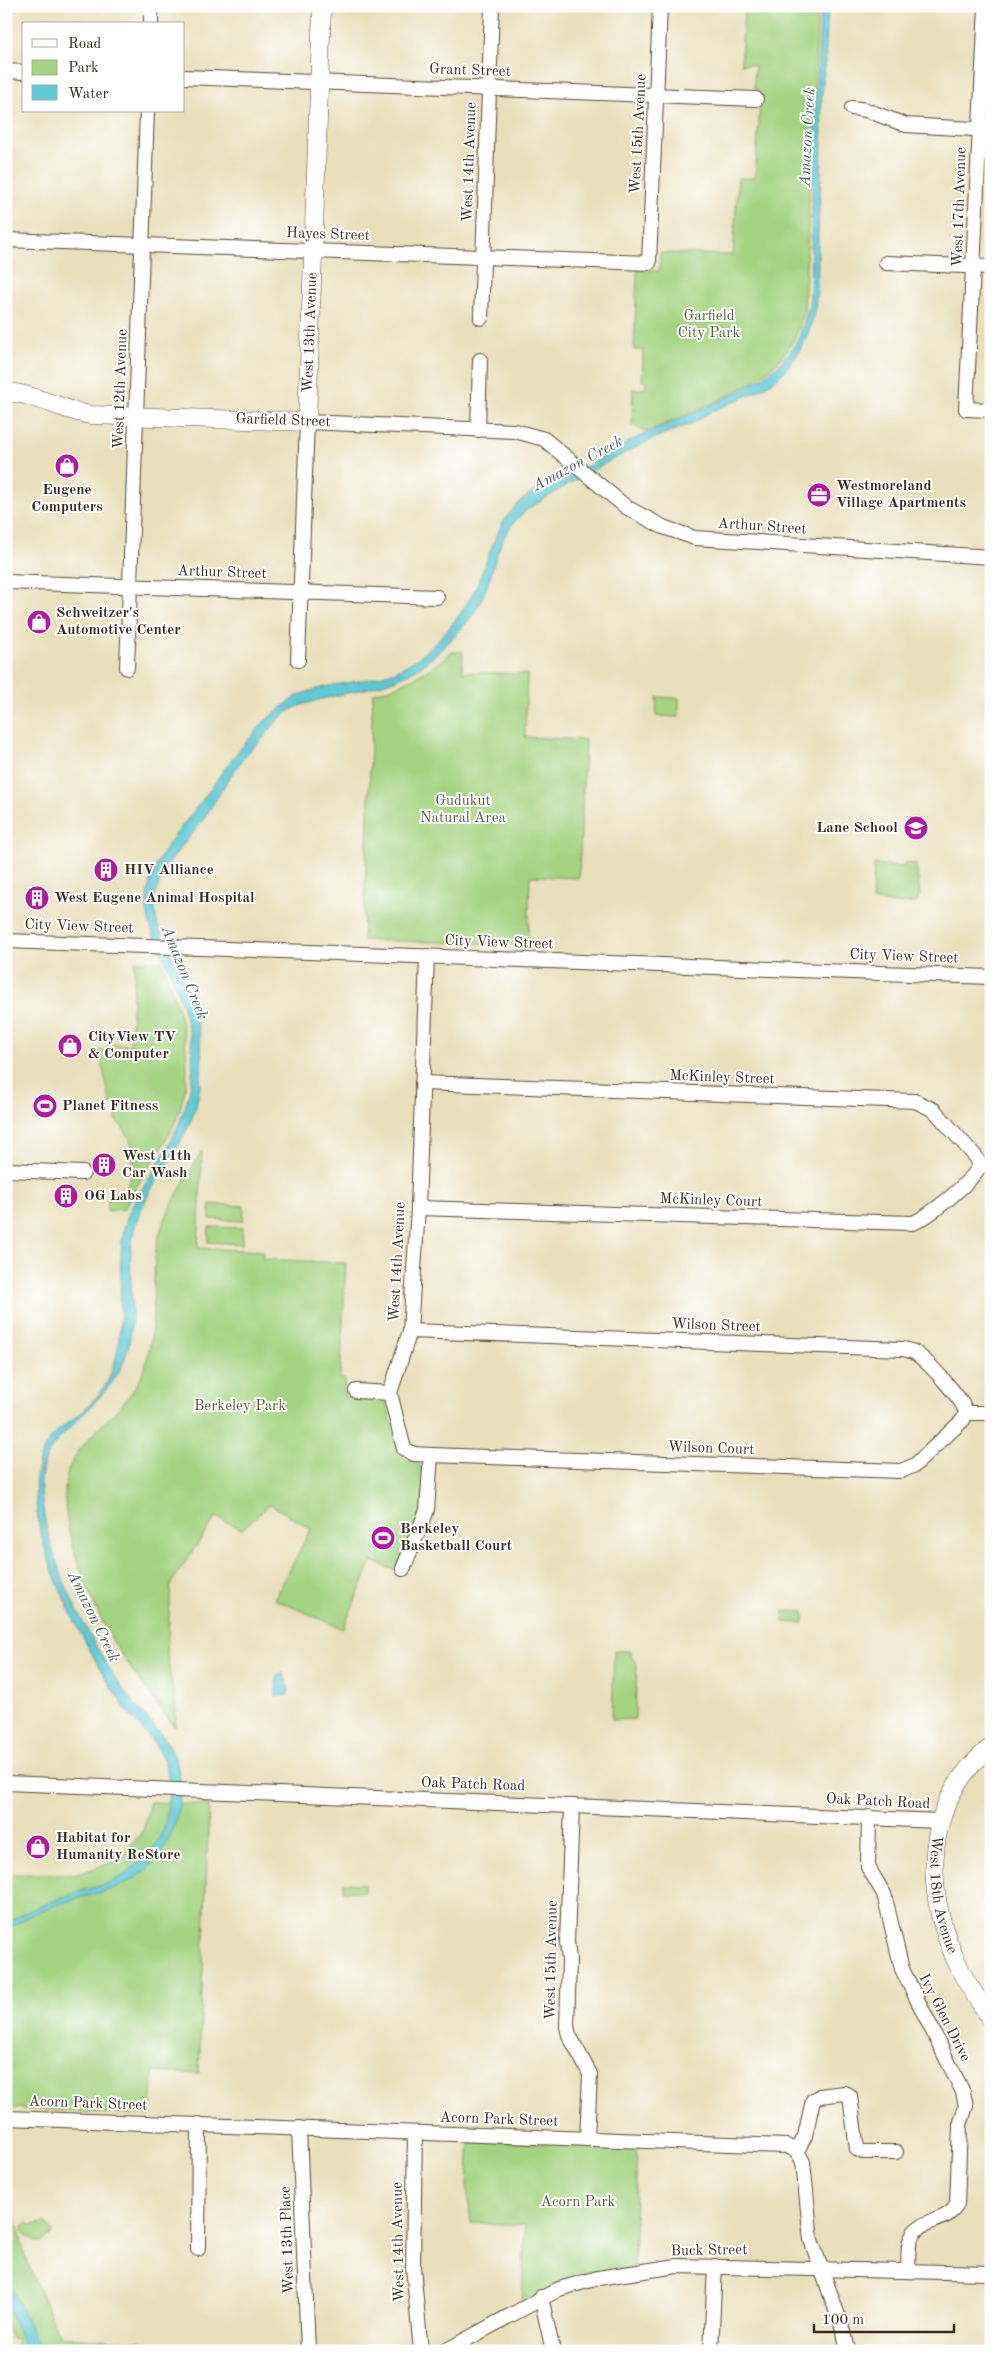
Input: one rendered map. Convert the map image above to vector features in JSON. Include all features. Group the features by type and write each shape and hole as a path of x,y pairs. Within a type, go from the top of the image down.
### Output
{"main road":[{"name":"West 13th Avenue","path":"307,422 322,6"},
{"name":"Garfield Street","path":"6,392 33,398 77,413 307,422"},
{"path":"6,398 33,398"},
{"name":"West 18th Avenue","path":"991,1747 969,1766 958,1780 939,1821 935,1874 941,1915 958,1967 991,2019"}],"street":[{"path":"151,6 151,22"},
{"name":"West 14th Avenue","path":"481,318 492,6"},
{"name":"West 15th Avenue","path":"649,263 660,6"},
{"name":"West 17th Avenue","path":"986,6 985,130 974,266 966,409 991,410"},
{"path":"6,71 22,72"},
{"name":"Grant Street","path":"185,77 756,99"},
{"path":"852,108 866,110 906,125 985,130"},
{"name":"West 12th Avenue","path":"127,668 147,112"},
{"name":"Hayes Street","path":"6,240 649,263"},
{"path":"886,263 991,267"},
{"path":"478,430 480,360"},
{"name":"Garfield Street","path":"307,422 515,431 544,439 558,450"},
{"name":"West 13th Avenue","path":"298,660 307,422"},
{"name":"Arthur Street","path":"558,450 612,498 650,521 695,538 991,557"},
{"name":"Arthur Street","path":"6,582 437,597"},
{"name":"City View Street","path":"6,941 991,977"},
{"name":"West 14th Avenue","path":"390,1393 410,1331 418,1208 427,956"},
{"name":"McKinley Street","path":"422,1083 915,1101 934,1110 985,1166"},
{"name":"McKinley Court","path":"418,1208 912,1223 927,1218 985,1166"},
{"path":"6,1170 83,1173"},
{"name":"Wilson Street","path":"410,1331 903,1349 912,1351 922,1358 962,1402 966,1412"},
{"path":"356,1391 390,1393 404,1449 414,1454 431,1455 427,1510 403,1569"},
{"path":"966,1412 991,1414"},
{"name":"Wilson Court","path":"431,1455 901,1472 915,1465 962,1420 966,1412"},
{"name":"Oak Patch Road","path":"6,1783 939,1821"},
{"name":"West 15th Avenue","path":"572,1806 567,2027 590,2074 588,2139"},
{"name":"Ivy Glen Drive","path":"869,1817 868,1867 884,1894 902,1969 963,2092 966,2106 960,2125 957,2204 950,2214 921,2226 913,2234 910,2243 908,2270"},
{"path":"848,2351 844,2332 820,2268 809,2229 803,2162 797,2151 805,2136 810,2106 813,2100 820,2096 844,2092 849,2094 856,2145 860,2150 896,2152"},
{"name":"Acorn Park Street","path":"6,2118 782,2146 797,2151"},
{"path":"198,2249 199,2124"},
{"name":"West 13th Place","path":"299,2128 308,2351"},
{"name":"West 14th Avenue","path":"415,2133 413,2267 421,2351"},
{"name":"Buck Street","path":"445,2351 541,2297 574,2284 598,2278 677,2266 991,2273"},
{"path":"711,2351 715,2266"},
{"path":"541,2297 553,2351"}],"green space":[{"name":"Garfield City Park","path":"744,6 818,6 804,314 789,348 770,369 755,380 718,400 646,432 632,425 633,389 645,389 646,381 642,381 643,350 634,350 637,271 659,271 660,253 733,255 738,178 755,178 760,104 756,104 757,89 754,88 755,65 741,64"},
{"name":"Gudukut Natural Area","path":"452,652 463,652 462,672 527,674 525,737 585,740 579,878 530,876 528,945 363,940 373,693 415,677 434,666"},
{"path":"657,697 679,698 679,717 656,716"},
{"path":"905,863 916,864 920,895 916,903 895,904 872,900 874,864 903,867"},
{"path":"135,961 162,961 183,1029 187,1073 184,1095 177,1117 166,1140 125,1209 107,1211 108,1197 118,1197 128,1185 133,1159 131,1142 128,1135 116,1120 117,1104 111,1105 99,1051 107,1050 107,1044 130,1045"},
{"name":"Berkeley Park","path":"202,1151 198,1248 263,1251 263,1259 346,1263 340,1379 345,1380 344,1396 379,1398 387,1404 399,1454 407,1460 419,1463 424,1476 421,1514 397,1568 393,1570 372,1561 343,1629 274,1599 311,1529 270,1504 242,1529 216,1517 171,1583 167,1654 176,1710 175,1727 125,1660 101,1619 78,1564 70,1535 65,1507 66,1482 72,1462 80,1449 122,1405 139,1380 145,1366 151,1337 158,1238 174,1199"},
{"path":"210,1204 244,1206 243,1221 210,1219"},
{"path":"209,1227 243,1228 242,1244 208,1242"},
{"path":"784,1611 804,1612 804,1623 783,1622"},
{"path":"614,1650 630,1651 632,1654 630,1655 637,1664 635,1719 612,1720"},
{"path":"150,1802 209,1805 199,2074 153,2072 151,2115 6,2108 6,1874 78,1874 113,1862 126,1852 143,1830"},
{"path":"343,1883 364,1884 364,1892 343,1891"},
{"name":"Acorn Park","path":"470,2141 637,2146 634,2268 601,2271 575,2278 522,2305 525,2225 471,2223 467,2185"},
{"path":"6,2174 25,2257 60,2337 141,2341 141,2351 17,2351 17,2339 12,2339 6,2324"},
{"path":"27,2223 32,2225 45,2223 53,2232 42,2242 35,2242 22,2231 23,2226"}],"water":[{"path":"821,6 828,6 822,99 822,153 816,299 811,325 806,338 790,365 762,389 625,453 565,486 521,515 503,538 477,608 452,638 421,666 405,675 370,688 299,706 283,716 238,764 197,828 164,872 160,881 155,901 157,921 164,941 186,986 199,1035 202,1068 197,1102 185,1134 150,1192 136,1223 132,1239 131,1256 132,1324 123,1364 106,1390 49,1452 41,1481 46,1525 68,1590 89,1634 113,1674 132,1701 167,1742 172,1751 180,1779 179,1807 171,1834 161,1853 149,1867 135,1878 104,1891 44,1909 6,1930 6,1924 34,1909 109,1883 123,1876 152,1849 162,1833 166,1819 168,1784 164,1762 155,1745 131,1716 112,1688 71,1614 59,1587 41,1535 36,1490 37,1469 49,1441 61,1428 90,1404 103,1389 109,1378 119,1343 122,1247 126,1220 134,1202 173,1137 189,1093 193,1061 189,1029 180,998 153,933 147,912 148,889 156,865 173,837 234,756 267,719 293,698 316,689 388,674 415,660 439,639 454,622 472,595 496,536 512,510 524,499 539,489 588,466 623,445 742,390 771,371 792,349 805,318 810,298 813,155"},
{"path":"283,1673 289,1689 287,1695 276,1696 277,1675"},
{"path":"6,2276 41,2351 27,2351 6,2306"}],"place":[{"name":"Eugene Computers","path":"67,466"},
{"name":"Westmoreland Village Apartments","path":"819,495"},
{"name":"Schweitzer's Automotive Center","path":"39,622"},
{"name":"Lane School","path":"916,828"},
{"name":"HIV Alliance","path":"106,870"},
{"name":"West Eugene Animal Hospital","path":"37,898"},
{"name":"CityView TV & Computer","path":"70,1046"},
{"name":"Planet Fitness","path":"45,1106"},
{"name":"West 11th Car Wash","path":"104,1165"},
{"name":"OG Labs","path":"66,1196"},
{"name":"Berkeley Basketball Court","path":"383,1538"},
{"name":"Habitat for Humanity ReStore","path":"38,1847"}],"water label":[{"name":"Amazon Creek","path":"808,137"},
{"name":"Amazon Creek","path":"578,464"},
{"name":"Amazon Creek","path":"184,973"},
{"name":"Amazon Creek","path":"93,1617"}]}
